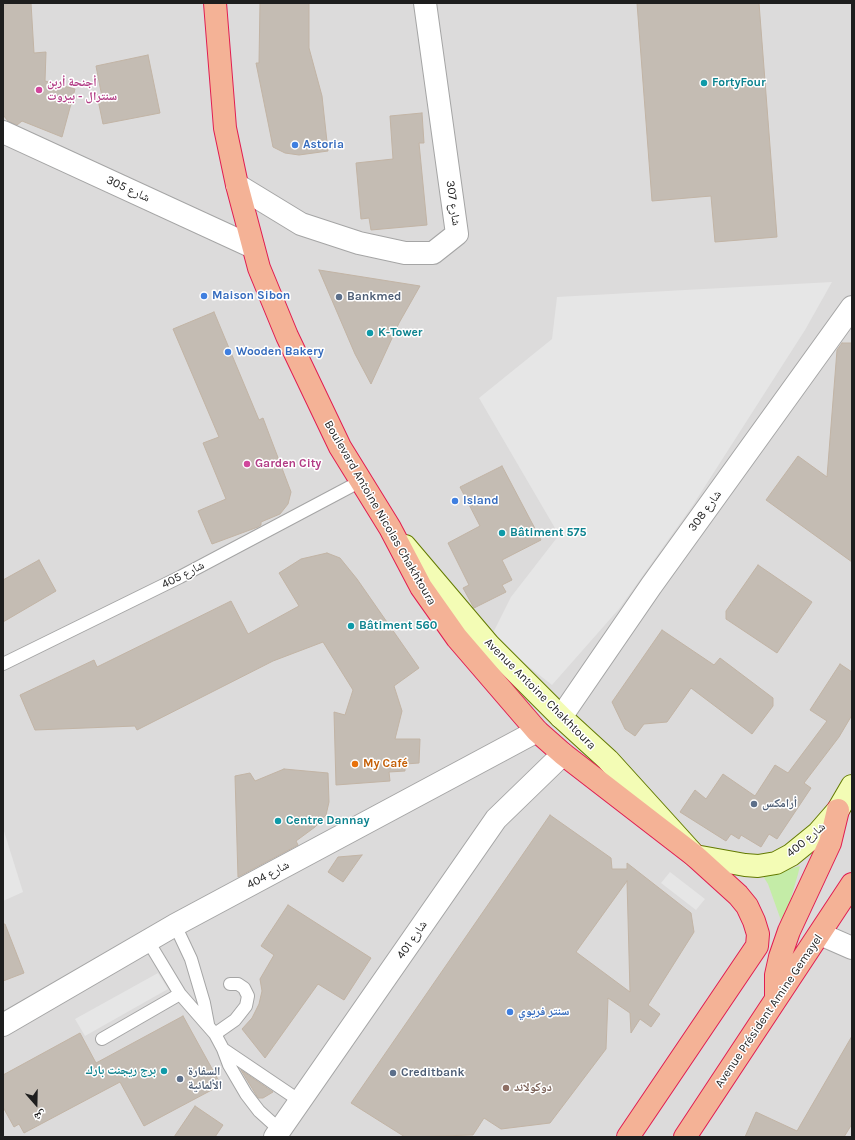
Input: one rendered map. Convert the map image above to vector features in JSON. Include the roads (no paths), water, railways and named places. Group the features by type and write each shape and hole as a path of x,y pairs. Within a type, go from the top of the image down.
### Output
{"highway":[{"name":"Boulevard Antoine Nicolas Chakhtoura","path":"215,3 225,128 237,185 259,268 287,336 340,447 390,528 421,587 438,613 537,731 563,754 695,856 738,895 747,906 758,934 758,946 628,1137"},
{"path":"776,1000 776,975 788,931 830,843 838,810"},
{"name":"Avenue Président Amine Gemayel","path":"685,1137 852,884"}],"main road":[{"name":"Avenue Antoine Chakhtoura","path":"390,528 489,645 561,717 608,760 695,856"},
{"name":"شارع 400","path":"695,856 745,865 758,866 776,863 791,855 818,832 838,810 852,786"}],"street":[{"name":"شارع 307","path":"237,185 301,224 359,243 405,254 433,253 457,234 425,3"},
{"name":"شارع 305","path":"3,132 253,247"},
{"name":"شارع 308","path":"561,717 651,586 852,307"},
{"name":"شارع 404","path":"3,1025 175,925 537,731"},
{"name":"شارع 401","path":"277,1133 496,819 563,754"},
{"path":"820,934 852,948"}],"lane":[{"name":"شارع 405","path":"3,664 180,577 361,481"},
{"path":"175,925 191,959 211,1029"},
{"path":"148,941 180,994 211,1029 223,1048 229,1065 246,1094 277,1133"},
{"path":"211,1029 235,1020 246,1006 248,996 244,988 238,984 230,984"},
{"path":"102,1039 180,994"},
{"path":"223,1048 300,1101"}],"place":[{"name":"FortyFour","path":"704,83"},
{"name":"أجنحة أربن سنترال - بيروت","path":"39,90"},
{"name":"Astoria","path":"295,145"},
{"name":"Maison Sibon","path":"204,296"},
{"name":"Bankmed","path":"339,297"},
{"name":"K-Tower","path":"370,333"},
{"name":"Wooden Bakery","path":"228,352"},
{"name":"Garden City","path":"247,464"},
{"name":"Island","path":"455,501"},
{"name":"Bâtiment 575","path":"502,533"},
{"name":"Bâtiment 560","path":"351,626"},
{"name":"My Café","path":"355,764"},
{"name":"أرامكس","path":"754,804"},
{"name":"Centre Dannay","path":"278,821"},
{"name":"سنتر فريوي","path":"510,1012"},
{"name":"برج ريجنت بارك","path":"164,1071"},
{"name":"Creditbank","path":"393,1073"},
{"name":"السفارة الألمانية","path":"180,1079"},
{"name":"دوكولاند","path":"506,1088"}]}
